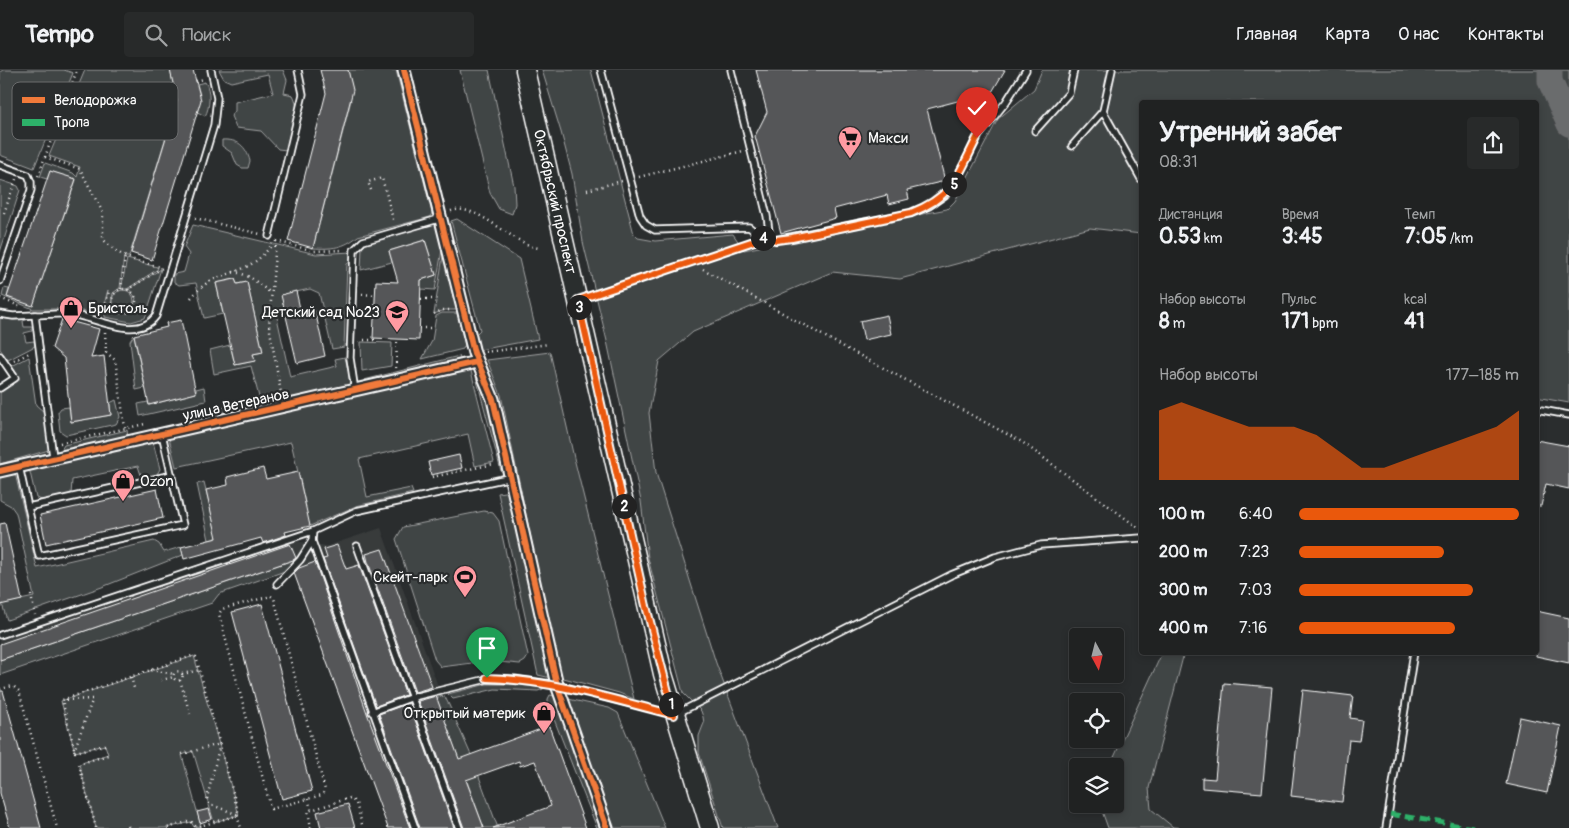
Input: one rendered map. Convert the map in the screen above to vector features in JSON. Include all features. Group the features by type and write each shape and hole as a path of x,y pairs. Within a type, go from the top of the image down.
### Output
{"main road":[{"name":"Октябрьский проспект","path":"525,70 644,596 674,715 710,828"}],"street":[{"path":"404,70 478,357 493,399 512,477 557,685 607,828"},
{"name":"улица Ветеранов","path":"0,471 355,391 478,357"}],"lane":[{"path":"0,314 14,316 69,314 131,328 142,328 150,324 156,316 217,109 216,90 210,70"},
{"path":"269,236 303,94 298,70"},
{"path":"601,70 640,216 646,225 655,230 749,227 766,237 776,240 911,213 929,206 945,195 954,184 977,138 1006,102 1026,70"},
{"path":"578,300 766,237 769,231 767,216 731,70"},
{"path":"1036,131 1069,93 1074,70"},
{"path":"1072,146 1103,111 1112,70"},
{"path":"1103,111 1139,175"},
{"path":"0,165 28,175 31,182 0,281"},
{"path":"355,391 350,358 354,250 363,241 442,218"},
{"path":"35,315 54,458"},
{"path":"0,356 15,378 0,388"},
{"path":"1539,411 1569,416"},
{"path":"19,466 39,556 183,525 162,434"},
{"path":"28,507 172,475"},
{"path":"0,636 313,531 356,511 512,477"},
{"path":"313,531 312,541 415,828"},
{"path":"372,712 413,698 487,678 514,679 557,685 674,715 952,575 994,557 1041,545 1139,538"},
{"path":"277,584 300,560 312,541"},
{"path":"357,546 459,828"},
{"path":"1386,828 1414,655"}],"path":[{"path":"73,82 77,70"},
{"path":"41,168 51,140"},
{"path":"587,190 750,149"},
{"path":"45,156 80,169 103,213 104,239 115,252 125,257 163,267"},
{"path":"4,213 18,172"},
{"path":"371,190 368,182 382,178 396,231"},
{"path":"442,218 452,210 464,209 475,213 526,246 538,248"},
{"path":"186,216 269,236"},
{"path":"278,232 269,325 281,394"},
{"path":"276,241 314,251 354,250"},
{"path":"191,298 208,281 248,266 260,258 276,241"},
{"path":"120,289 132,292 136,298 132,310 120,314 112,305 112,297 120,289 125,257"},
{"path":"161,276 163,267"},
{"path":"127,290 163,267"},
{"path":"701,268 1022,442 1139,529"},
{"path":"232,272 247,274 271,292"},
{"path":"109,290 102,316 109,318"},
{"path":"359,294 375,295"},
{"path":"420,299 436,299"},
{"path":"103,310 112,305"},
{"path":"434,314 445,310 458,310"},
{"path":"104,328 106,352 115,360 125,428"},
{"path":"419,328 432,328"},
{"path":"396,368 397,339"},
{"path":"357,349 357,340 377,340"},
{"path":"478,357 550,344"},
{"path":"6,366 38,346"},
{"path":"52,444 130,427"},
{"path":"432,477 496,463"},
{"path":"31,594 37,624"},
{"path":"271,596 274,598 325,790 322,795 308,799 269,807 219,617 222,609 271,596"},
{"path":"62,700 193,656 196,658 220,744 240,828"},
{"path":"150,670 174,675 180,680 190,714"},
{"path":"161,680 174,675 177,671 182,674 200,670"},
{"path":"180,680 182,674"},
{"path":"130,677 134,688"},
{"path":"0,689 13,686 20,691 57,828"},
{"path":"62,700 92,700 74,751"},
{"path":"62,700 74,751"},
{"path":"182,754 220,744"},
{"path":"220,744 207,798 209,804 238,816"},
{"path":"74,751 77,753 105,745"},
{"path":"96,828 78,764 108,755"},
{"path":"311,828 307,814 311,809 350,798 356,803 362,828"},
{"path":"308,799 311,809"},
{"path":"167,828 191,822 196,827 238,816"}],"shaded area":[{"path":"3,70 64,70 73,73 69,82 12,82 12,140 45,140 34,168 0,155 0,72"},
{"path":"85,70 170,70 173,82 80,82"},
{"path":"219,70 283,70 287,80 284,93 293,95 296,108 295,122 287,150 278,149 261,131 236,128 231,116 235,111 235,102 273,93 268,74 231,82 224,79"},
{"path":"348,70 396,70 432,213 430,217 358,236 343,245 332,248 313,248 351,100 326,93 352,88"},
{"path":"460,70 489,70 514,186 515,204 512,214 499,209 490,193"},
{"path":"542,70 591,70 634,234 638,238 655,241 733,234 744,250 947,209 955,201 998,119 1034,89 1042,70 1569,70 1569,403 1539,398 1539,100 1139,100 1139,234 1090,228 900,279 832,272 693,332 659,361 649,413 656,473 716,663 778,828 723,828 699,753 699,736 704,723 703,717 701,711 683,693 648,558 641,501 607,341 583,242 572,174"},
{"path":"205,82 209,99 205,116 178,102 178,100 200,95 197,84"},
{"path":"56,140 165,140 129,257 124,257 120,288 113,293 111,304 104,309 108,290 101,316 74,309 33,309 2,296 4,288 9,289 7,297 33,305 76,180 50,171 47,179 40,177 45,163 73,173 77,177 80,167 49,156"},
{"path":"222,140 241,144 250,161 248,168 242,168 237,165 232,153 222,146"},
{"path":"0,180 18,186 20,190 0,252"},
{"path":"457,219 519,259 538,339 479,350 475,335 480,330 451,221"},
{"path":"433,224 436,225 442,250 435,290 421,289 421,280 436,275 425,240 389,251 392,262 361,270 362,248 366,244"},
{"path":"193,225 316,254 352,252 351,261 347,264 344,347 332,349 319,293 310,289 282,295 284,308 279,309 276,313 290,377 337,366 335,359 345,357 352,386 225,416 221,408 258,400 259,397 251,366 214,374 210,350 230,345 235,365 254,361 253,354 263,352 247,282 237,284 235,279 216,283 223,314 204,318 196,283 179,285 174,282 174,274 184,272 189,254 184,247"},
{"path":"444,249 458,310 445,310 434,314"},
{"path":"127,259 157,267 158,269 127,289 121,289"},
{"path":"161,269 145,318 131,322 105,317 105,311 111,306 120,314 133,310 136,298 129,289"},
{"path":"123,290 133,297 134,301 127,311 123,312 113,305 112,301 119,291"},
{"path":"442,313 457,313 465,345 463,349 422,359 432,341 436,316"},
{"path":"0,317 14,320 29,319 23,321 24,327 32,327 32,331 24,333 26,342 34,341 35,346 8,360 0,349"},
{"path":"134,335 145,388 136,390 130,341"},
{"path":"361,342 392,343 391,366 362,371"},
{"path":"550,352 574,458 634,699 560,677 501,395 487,360"},
{"path":"459,356 462,363 363,383 364,380"},
{"path":"29,357 36,405 44,412 49,450 0,464 0,391 19,377 12,366"},
{"path":"470,367 494,462 475,466 468,434 359,459 367,497 411,488 413,493 356,506 310,526 306,514 209,540 197,484 204,482 215,528 306,507 291,442 176,467 169,438"},
{"path":"476,377 481,379 490,403 506,470 501,471"},
{"path":"204,387 206,401 140,416 138,404 148,402 149,405 196,393 196,389"},
{"path":"116,400 120,417 116,424 66,435 60,431 58,412 61,408 69,407 71,422 111,415 110,403"},
{"path":"127,430 128,438 61,452 64,445"},
{"path":"153,442 160,469 156,476 146,478 141,475 138,466 72,480 71,495 45,501 36,498 29,468"},
{"path":"15,473 37,568 154,541 159,544 164,552 181,547 183,555 102,587 7,620 2,604 34,597 16,513 11,506 0,500 0,476"},
{"path":"511,491 551,678 538,675 498,493"},
{"name":"Скейт-парк","path":"484,511 493,513 499,521 528,656 520,664 488,661 441,667 435,660 396,539 403,527"},
{"path":"381,528 489,828 388,828 290,563 0,663 0,640 289,540 327,546"},
{"path":"296,559 285,571 219,594 212,603 0,675 0,660"},
{"path":"1161,655 1183,655 1149,788 1151,809 1173,827 1186,828 1108,828 1103,814 1124,813 1124,758 1114,758 1118,748 1124,748 1124,736"},
{"path":"194,656 239,815 214,822 193,751 182,755 201,826 194,827 191,822 167,828 96,828 79,764 108,754 105,745 75,752 61,701"},
{"path":"487,684 519,684 543,687 543,689 538,691 495,689 453,699 448,694"},
{"path":"550,695 609,708 618,713 665,828 597,828 548,704"},
{"path":"439,696 445,697 449,705 471,755 498,828 484,828 437,699"}],"building":[{"path":"170,70 193,70 201,100 152,260 131,253 165,140 178,140 178,82 173,82"},
{"path":"320,70 348,70 353,90 313,248 288,241 326,93"},
{"name":"Макси","path":"756,70 1005,70 992,92 927,109 945,181 907,190 909,199 889,204 887,195 834,209 836,218 781,233 755,136 767,112"},
{"path":"50,171 76,179 33,306 7,297"},
{"path":"425,240 436,275 421,280 419,340 373,338 376,281 398,282 389,251"},
{"path":"235,279 237,284 247,282 263,352 253,354 255,361 235,365 216,283"},
{"path":"296,291 301,313 315,310 325,356 297,363 281,295"},
{"path":"887,315 891,334 864,340 860,321"},
{"path":"62,319 99,329 91,358 104,356 111,415 71,422 64,358 52,348"},
{"path":"181,320 196,393 149,405 134,335 167,327 166,323"},
{"path":"1539,441 1569,446 1569,489 1546,484 1541,506 1539,506"},
{"path":"459,455 462,468 431,475 428,462"},
{"path":"263,468 266,479 298,472 310,526 285,532 286,535 263,543 261,538 184,559 181,547 217,538 206,490 228,485 227,477"},
{"path":"157,489 163,518 46,544 40,515"},
{"path":"5,523 22,600 0,605 0,524"},
{"path":"290,544 296,558 293,560 0,660 0,644"},
{"path":"337,545 346,569 359,565 406,695 376,706 323,559 327,558 324,549"},
{"path":"382,549 432,687 415,692 366,554"},
{"path":"315,562 367,713 410,828 388,828 294,573 299,568"},
{"path":"262,604 312,791 282,799 232,612"},
{"path":"1539,612 1569,618 1569,663 1536,656 1539,655"},
{"path":"1224,683 1272,687 1262,793 1202,788 1202,778 1215,779"},
{"path":"1303,690 1353,696 1350,718 1362,720 1359,741 1349,740 1342,802 1291,796"},
{"path":"0,691 3,691 41,828 10,828 0,793"},
{"path":"436,696 459,759 549,726 586,828 493,828 551,806 535,761 520,766 519,761 466,780 484,828 464,828 418,701"},
{"path":"409,703 454,828 420,828 379,714"},
{"path":"1520,717 1561,726 1547,793 1506,784"},
{"path":"348,804 355,828 321,828 317,812"},
{"path":"209,809 212,819 200,823 197,812"}],"waterway":[{"path":"1550,70 1550,81 1569,124"}],"marked path":[{"path":"1390,814 1473,828"}],"cycle path":[{"path":"404,70 474,353 493,399 557,685 607,828"},
{"path":"0,471 477,362"}],"place":[{"name":"Макси","path":"850,159"},
{"name":"Бристоль","path":"71,329"},
{"name":"Детский сад №23","path":"397,333"},
{"name":"Ozon","path":"123,502"},
{"name":"Скейт-парк","path":"465,598"},
{"name":"Открытый материк","path":"544,734"}],"route":[{"path":"487,678 514,679 557,685 674,715 646,606 578,300 766,237 776,240 792,238 911,213 929,206 945,195 954,184 977,138"}]}
